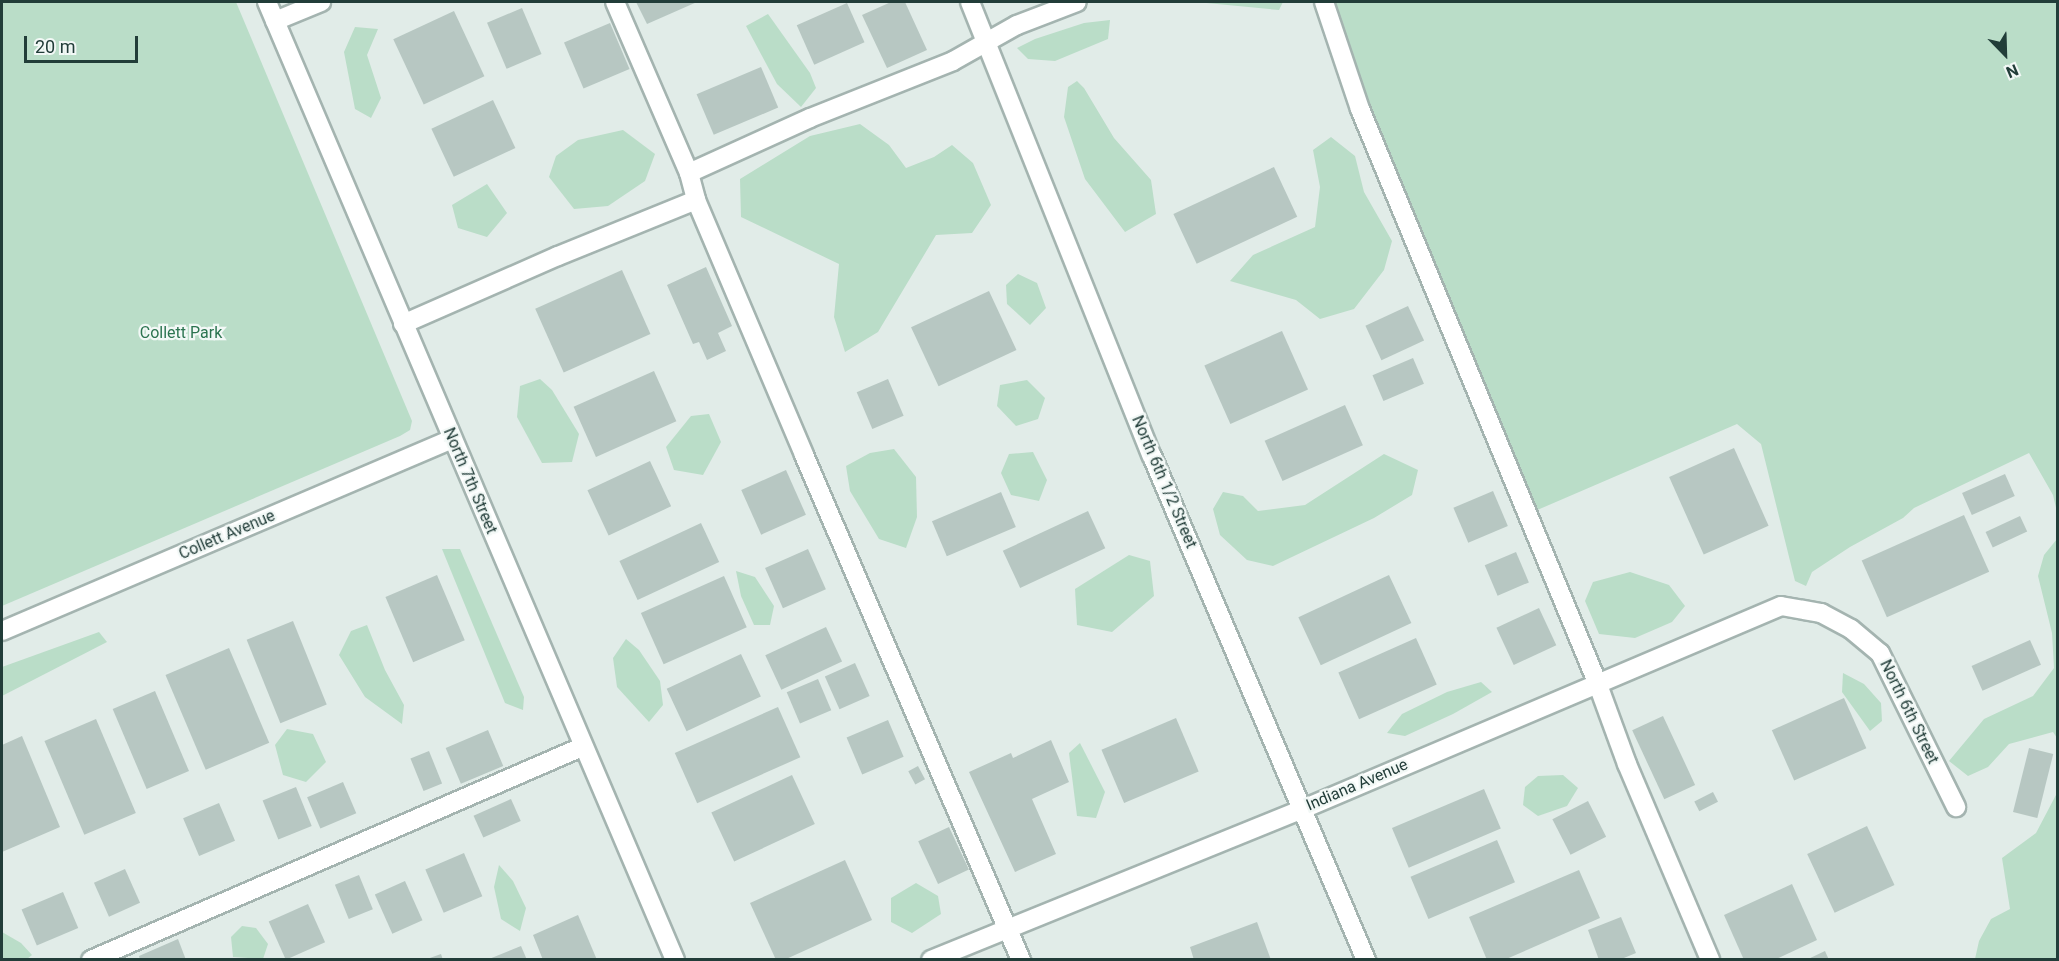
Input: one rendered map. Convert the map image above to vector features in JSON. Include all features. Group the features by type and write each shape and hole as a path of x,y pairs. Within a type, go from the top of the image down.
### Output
{"street":[{"name":"North 7th Street","path":"267,2 675,960"},
{"path":"275,21 321,2"},
{"path":"615,2 689,173 696,200 1021,960"},
{"name":"North 6th 1/2 Street","path":"970,2 1152,456 1366,960"},
{"path":"689,173 810,118 953,61 1017,25 1077,2"},
{"path":"1324,2 1360,109 1597,682 1627,764 1710,960"},
{"path":"403,324 558,255 696,200"},
{"name":"Collett Avenue","path":"2,631 452,439"},
{"name":"Indiana Avenue","path":"931,960 1303,809 1597,682 1781,606"},
{"name":"North 6th Street","path":"1781,606 1821,613 1851,629 1880,653 1956,807"},
{"path":"91,960 584,746"}],"green space":[{"name":"Collett Park","path":"2,2 236,2 412,421 410,430 400,436 2,606"},
{"path":"1196,2 1283,2 1279,10"},
{"path":"1328,2 2057,2 2057,512 2053,495 2029,453 1914,508 1903,518 1850,547 1812,572 1806,586 1795,581 1761,444 1737,424 1535,511 1366,103"},
{"path":"768,14 810,73 816,88 801,107 777,84 746,26"},
{"path":"1110,20 1108,39 1055,61 1028,59 1017,48 1035,39 1084,23"},
{"path":"355,27 378,29 367,55 381,98 371,118 355,109 344,52"},
{"path":"1077,81 1084,88 1114,138 1151,180 1156,214 1125,232 1085,179 1064,117 1068,87"},
{"path":"860,124 889,145 906,168 934,157 952,145 973,163 991,205 972,233 936,235 878,332 845,352 834,317 839,264 741,217 740,179 810,136"},
{"path":"623,130 655,154 645,181 608,206 574,209 549,177 556,156 578,140"},
{"path":"1331,137 1355,156 1364,192 1392,241 1384,270 1354,309 1320,319 1296,300 1230,281 1253,255 1315,227 1320,187 1313,150"},
{"path":"487,184 507,213 487,237 458,228 452,205"},
{"path":"1018,274 1037,283 1046,308 1030,325 1007,304 1006,285"},
{"path":"540,379 552,390 579,434 572,462 542,463 517,417 520,386"},
{"path":"1027,380 1045,398 1038,419 1016,426 997,406 1000,385"},
{"path":"709,414 721,442 703,475 674,470 666,447 691,416"},
{"path":"894,449 916,477 917,517 906,548 879,539 850,491 846,466 870,453"},
{"path":"1033,452 1047,480 1039,501 1011,495 1001,473 1009,454"},
{"path":"1384,454 1418,470 1412,495 1374,518 1273,566 1247,560 1220,535 1213,509 1223,492 1243,496 1258,511 1305,505"},
{"path":"2057,539 2057,738 2053,732 2009,744 1988,767 1968,776 1949,761 1984,719 2033,696 2054,668 2052,633 2038,576 2044,555"},
{"path":"442,549 460,549 524,697 523,710 505,703"},
{"path":"1129,555 1150,561 1154,596 1112,632 1077,625 1075,589"},
{"path":"736,571 755,577 774,606 770,625 754,625 741,596"},
{"path":"1630,572 1669,585 1685,606 1672,622 1635,638 1599,634 1585,601 1593,582"},
{"path":"367,625 385,670 404,705 402,724 365,697 339,655 351,631"},
{"path":"99,632 107,642 2,696 2,667"},
{"path":"626,639 639,650 660,681 663,705 649,722 617,687 613,658"},
{"path":"1843,673 1864,684 1881,703 1882,721 1870,731 1842,692"},
{"path":"1481,682 1492,692 1453,714 1405,736 1387,733 1402,714 1447,692"},
{"path":"287,729 313,734 326,762 306,782 283,775 275,745"},
{"path":"1080,743 1105,792 1096,818 1077,816 1069,753"},
{"path":"1563,775 1578,788 1567,806 1538,816 1523,805 1525,787 1538,776"},
{"path":"2057,793 2057,959 1975,959 1979,941 1991,919 2010,909 2002,858 2036,833"},
{"path":"499,865 513,881 526,908 520,931 501,919 494,887"},
{"path":"916,883 938,896 941,914 912,933 891,922 891,898"},
{"path":"242,926 256,928 268,944 263,959 233,957 231,937"},
{"path":"2,932 21,943 32,955 27,959 2,959"}],"building":[{"path":"636,2 697,2 647,24"},
{"path":"891,2 905,2 927,50 887,68 862,15"},
{"path":"847,3 864,42 814,65 797,25"},
{"path":"522,8 542,54 507,69 487,23"},
{"path":"454,11 484,76 424,105 393,39"},
{"path":"610,23 630,69 584,89 564,43"},
{"path":"761,67 778,108 714,135 697,94"},
{"path":"493,100 515,148 454,177 431,129"},
{"path":"1274,167 1297,217 1197,264 1173,214"},
{"path":"706,267 732,326 718,333 726,351 707,360 699,342 693,344 667,285"},
{"path":"622,270 650,334 564,373 535,309"},
{"path":"989,291 1016,350 939,386 911,327"},
{"path":"1408,306 1424,340 1381,360 1365,326"},
{"path":"1282,331 1308,389 1230,424 1204,366"},
{"path":"1413,358 1424,384 1383,401 1372,375"},
{"path":"654,371 676,421 596,457 574,407"},
{"path":"888,379 904,416 872,429 857,392"},
{"path":"1345,405 1363,445 1283,481 1265,441"},
{"path":"1734,448 1769,526 1704,555 1669,477"},
{"path":"650,461 671,506 609,535 587,490"},
{"path":"786,470 806,515 761,535 741,490"},
{"path":"2005,474 2015,496 1972,515 1962,493"},
{"path":"1493,491 1508,526 1468,543 1453,508"},
{"path":"1001,492 1016,527 947,556 932,521"},
{"path":"1088,511 1105,548 1020,588 1003,551"},
{"path":"1964,515 1989,572 1887,617 1862,561"},
{"path":"2020,516 2027,531 1993,547 1986,532"},
{"path":"701,523 719,562 638,600 619,561"},
{"path":"808,549 826,589 783,608 765,568"},
{"path":"1516,552 1529,582 1498,596 1485,565"},
{"path":"437,575 465,640 413,662 385,597"},
{"path":"1389,575 1411,623 1321,665 1298,617"},
{"path":"724,576 747,627 664,664 641,613"},
{"path":"1539,608 1556,645 1514,665 1496,628"},
{"path":"293,621 327,704 280,723 247,640"},
{"path":"826,627 842,661 781,690 765,655"},
{"path":"1416,638 1437,685 1359,719 1338,673"},
{"path":"2030,640 2041,665 1983,691 1972,666"},
{"path":"229,648 269,743 206,770 165,675"},
{"path":"741,654 761,697 687,731 667,689"},
{"path":"855,663 870,696 839,709 825,676"},
{"path":"818,679 831,710 800,724 787,692"},
{"path":"155,691 189,771 147,789 113,709"},
{"path":"1844,698 1866,748 1794,780 1772,730"},
{"path":"778,707 800,757 697,803 675,753"},
{"path":"1663,716 1695,785 1664,799 1632,730"},
{"path":"1176,718 1199,771 1124,803 1101,750"},
{"path":"96,719 136,813 84,835 44,741"},
{"path":"888,720 904,757 862,774 847,738"},
{"path":"488,730 503,766 461,784 446,748"},
{"path":"22,736 60,827 2,852 2,745"},
{"path":"1051,740 1069,782 1032,799 1056,854 1015,872 969,772 1011,753 1013,758"},
{"path":"2029,748 2053,754 2037,818 2013,812"},
{"path":"429,751 442,783 424,791 410,758"},
{"path":"918,766 925,779 915,784 908,771"},
{"path":"792,775 815,824 734,862 711,813"},
{"path":"343,782 356,813 320,829 307,797"},
{"path":"296,787 312,826 278,839 263,800"},
{"path":"1484,789 1501,829 1409,868 1392,828"},
{"path":"1713,792 1718,802 1699,811 1694,802"},
{"path":"511,799 521,821 483,838 474,816"},
{"path":"1588,801 1606,837 1571,855 1552,819"},
{"path":"219,803 235,841 199,856 183,818"},
{"path":"1867,826 1894,885 1835,913 1807,854"},
{"path":"949,827 969,870 938,884 918,841"},
{"path":"1497,840 1515,882 1428,919 1410,877"},
{"path":"464,853 482,896 444,913 425,869"},
{"path":"845,860 872,920 784,960 776,960 750,903"},
{"path":"125,869 140,903 109,917 94,883"},
{"path":"1579,870 1600,918 1504,960 1487,960 1469,917"},
{"path":"359,875 373,909 349,919 335,885"},
{"path":"405,881 422,920 392,934 375,894"},
{"path":"1792,884 1817,940 1774,960 1744,960 1724,915"},
{"path":"63,892 78,928 37,945 22,910"},
{"path":"308,904 325,942 286,960 269,921"},
{"path":"578,915 597,960 543,960 533,935"},
{"path":"1621,917 1636,953 1619,960 1599,960 1588,930"},
{"path":"1257,922 1271,960 1194,960 1190,947"},
{"path":"178,939 186,960 140,960 139,956"},
{"path":"521,946 527,960 489,960 489,959"},
{"path":"1825,951 1829,960 1806,960"},
{"path":"441,954 443,960 427,960 427,959"}]}
